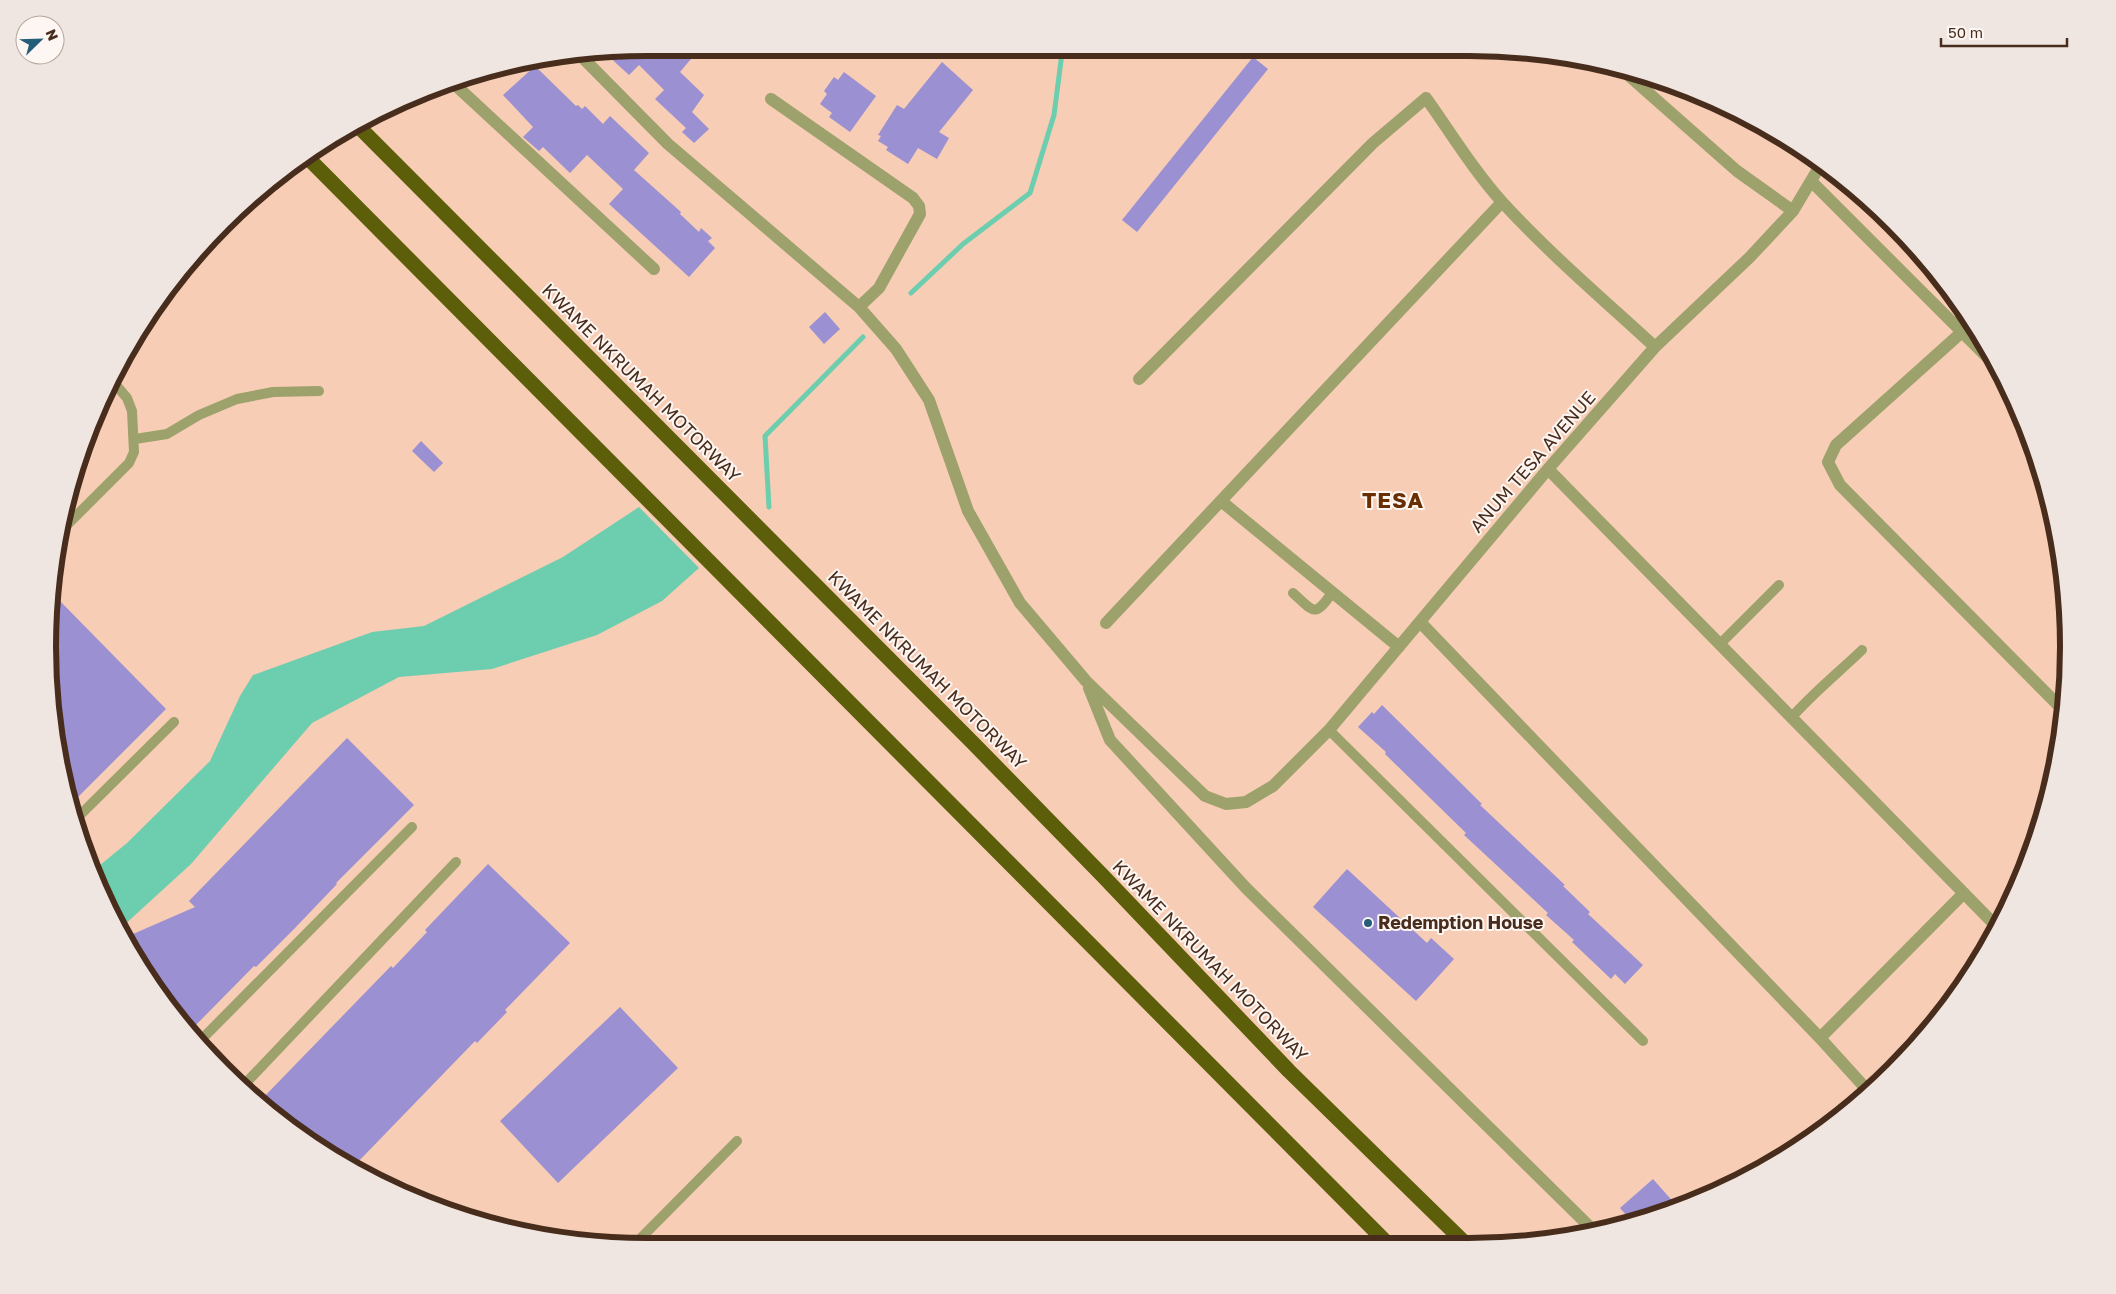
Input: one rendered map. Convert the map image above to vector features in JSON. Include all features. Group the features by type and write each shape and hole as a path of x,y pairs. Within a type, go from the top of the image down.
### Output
{"highway":[{"name":"KWAME NKRUMAH MOTORWAY","path":"362,130 966,736 1109,882 1289,1071 1461,1238"},
{"path":"311,161 1382,1238"}],"street":[{"path":"585,60 668,144 860,307 896,349 928,400 968,511 1020,603 1086,681 1110,740 1246,888 1588,1225"},
{"path":"1633,80 1737,171 1793,211"},
{"path":"458,88 654,269"},
{"path":"1139,379 1373,143 1426,98 1472,164 1502,202 1655,348"},
{"path":"771,99 913,198 919,206 920,214 879,288 860,307"},
{"name":"ANUM TESA AVENUE","path":"1086,681 1205,796 1226,804 1246,802 1273,786 1330,730 1548,469 1655,348 1749,258 1793,211 1817,170"},
{"path":"1811,181 1979,349"},
{"path":"1106,623 1502,202"},
{"path":"1962,321 1959,329 1836,445 1828,462 1840,486 2057,704"},
{"path":"1548,469 1721,643 1791,718 1992,922"},
{"path":"1221,501 1399,647"},
{"path":"1420,622 1820,1038 1864,1086"},
{"path":"1820,1038 1964,893"}],"lane":[{"path":"70,522 129,463 134,452 135,439 130,405 127,398 117,386"},
{"path":"135,439 167,434 199,415 237,399 273,392 318,391"},
{"path":"1721,643 1779,585"},
{"path":"1293,593 1311,609 1317,610 1320,609 1332,593"},
{"path":"1791,718 1814,692 1826,685 1862,650"},
{"path":"81,814 174,722"},
{"path":"1330,730 1644,1041"},
{"path":"203,1037 412,827"},
{"path":"247,1082 456,862"},
{"path":"641,1238 737,1140"}],"shaded area":[{"path":"639,507 699,568 662,601 597,635 492,669 399,677 312,723 191,864 125,924 99,866 127,843 210,761 240,696 253,675 372,632 424,626 563,557"}],"building":[{"path":"693,56 680,72 704,95 692,112 709,129 694,143 682,132 686,128 655,99 664,90 639,65 629,75 610,58"},
{"path":"1253,57 1268,69 1137,232 1122,220"},
{"path":"942,62 973,90 939,132 949,138 937,159 918,148 908,164 886,150 888,147 878,141 881,136 878,135 897,105 904,109"},
{"path":"536,67 576,106 578,105 582,109 585,106 603,124 610,116 649,153 634,170 681,212 680,214 699,232 701,228 712,238 708,241 715,248 689,277 609,204 623,189 587,155 570,173 543,147 539,151 523,137 533,127 503,95 533,68"},
{"path":"844,72 876,96 850,132 829,117 832,113 820,104 827,94 824,91 834,77 838,80"},
{"path":"825,312 840,329 824,344 809,327"},
{"path":"421,441 443,463 434,472 412,451"},
{"path":"59,600 166,709 76,799 61,724 56,647"},
{"path":"1382,705 1482,804 1480,805 1565,885 1563,886 1590,912 1588,914 1643,965 1625,984 1615,974 1611,979 1572,942 1574,940 1546,915 1548,913 1464,835 1466,833 1385,754 1386,752 1358,727 1372,712 1374,714"},
{"path":"347,738 414,805 336,883 295,928 256,967 254,966 194,1027 178,1007 132,935 195,907 189,901"},
{"path":"488,864 570,943 505,1010 507,1012 477,1043 475,1041 358,1162 287,1116 264,1097 391,966 393,968 427,932 425,930"},
{"name":"Redemption House","path":"1347,869 1427,943 1431,938 1454,959 1416,1001 1313,907"},
{"path":"620,1007 678,1068 558,1183 500,1121"},
{"path":"1653,1179 1673,1201 1627,1216 1620,1208"}],"waterway":[{"path":"911,293 963,244 1030,193 1054,115 1062,56"},
{"path":"769,507 765,436 863,337"}],"place":[{"name":"Redemption House","path":"1368,923"}],"district":[{"name":"TESA","path":"1393,500"}]}
